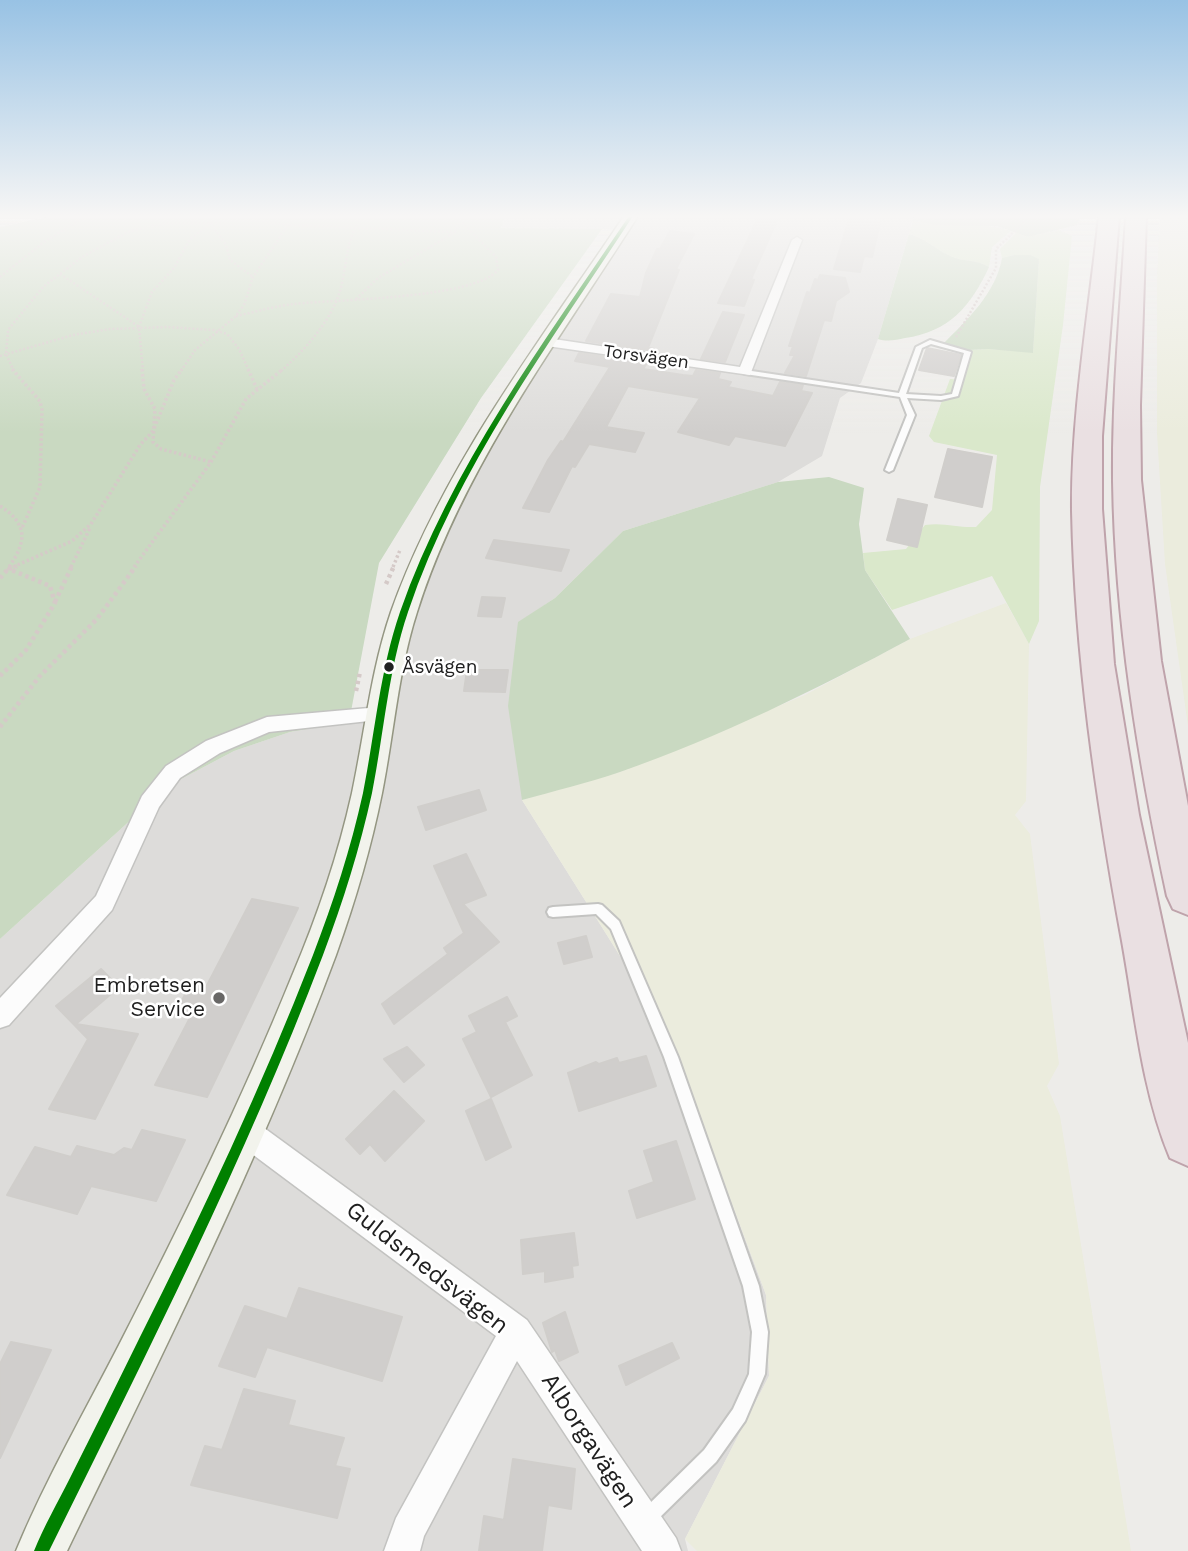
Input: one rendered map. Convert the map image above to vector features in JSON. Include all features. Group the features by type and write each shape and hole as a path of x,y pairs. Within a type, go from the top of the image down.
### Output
{"highway":[{"path":"1102,288 1089,436 1087,509 1097,664 1119,815 1168,1063 1188,1140"},
{"path":"1133,288 1128,438 1129,516 1144,671 1171,823 1188,895"}],"main road":[{"path":"41,1551 246,1132 310,976 341,893 366,794 367,715 442,517 487,435 583,288"}],"street":[{"path":"745,372 778,288"},
{"name":"Torsvägen","path":"547,342 745,372"},
{"path":"0,1016 104,903 150,803 173,772 213,747 267,725 367,715"},
{"name":"Guldsmedsvägen","path":"246,1132 516,1331 408,1530 402,1551"},
{"name":"Alborgavägen","path":"516,1331 663,1551"}],"lane":[{"path":"889,470 911,415 902,395 919,347 930,342 950,346"},
{"name":"Torsvägen","path":"745,372 947,400 955,396 968,352 950,346"},
{"path":"554,912 598,909 615,925 671,1057 751,1286 760,1332 757,1374 739,1415 710,1456 642,1523"}],"path":[{"path":"0,578 9,569 20,547 22,528 40,487 42,410 40,401 11,367 6,355 8,330 41,288"},
{"path":"81,288 139,327"},
{"path":"155,288 139,327 144,389 155,409 153,442 161,449 211,462"},
{"path":"0,676 26,650 55,603 91,524 141,445 153,431 174,380 195,350 235,317 244,305 249,288"},
{"path":"0,727 39,677 97,619 211,462 246,399 297,357 327,319 340,288"},
{"path":"355,299 367,288"},
{"path":"235,317 275,307 458,288"},
{"path":"950,346 986,288"},
{"path":"0,356 83,333 139,327 216,331 228,335 242,350 247,372 257,389"},
{"path":"0,506 15,516 22,528"},
{"path":"9,569 72,541 91,524"},
{"path":"383,592 401,548"},
{"path":"9,569 50,586 55,603"},
{"path":"363,660 357,683 367,715"}],"shaded area":[{"path":"589,288 893,288 861,383 840,398 822,456 778,482 623,531 555,598 518,623 522,800 669,1034 766,1295 769,1376 685,1539 688,1551 0,1551 0,939 168,786 234,751 290,732 349,722 386,720 409,612 475,469"},
{"path":"1157,288 1188,288 1188,726 1165,564 1157,433"},
{"path":"1006,603 1029,644 1026,801 1015,815 1030,834 1059,1064 1047,1086 1060,1116 1131,1551 697,1551 685,1539 769,1376 766,1295 669,1034 522,800 620,772 805,695 910,639"}],"green space":[{"path":"0,288 559,288 481,398 379,563 349,722 290,732 234,751 168,786 0,939"},
{"path":"893,288 977,288 957,315 934,330 891,340 878,339"},
{"path":"991,288 1037,288 1033,353 969,350 943,344"},
{"path":"1037,288 1067,288 1040,487 1039,621 1029,644 992,576 892,610 865,570 863,553 906,549 925,525 976,527 992,510 997,455 934,442 929,436 950,379 962,380 969,350 1033,352"},
{"path":"829,477 864,488 859,524 865,570 910,639 731,728 608,776 522,800 508,706 518,622 555,598 623,531 778,482"}],"building":[{"path":"642,288 672,288 648,348 655,349 654,351 586,341 611,294 640,297"},
{"path":"725,288 751,288 744,306 718,303"},
{"path":"812,288 848,288 849,292 836,301 831,321 824,320 806,376 785,373 795,355 790,355 793,346 789,346 807,292 810,293"},
{"path":"723,312 744,315 725,362 701,359"},
{"path":"927,348 961,355 954,376 919,370"},
{"path":"579,353 647,363 643,369 683,375 693,376 696,370 720,373 718,379 731,382 728,387 773,396 780,382 803,385 801,391 812,393 785,446 735,436 729,445 678,432 700,398 628,386 606,427 644,433 635,452 589,444 575,467 572,466 549,512 523,508 548,460 561,441 563,442 610,367 575,361"},
{"path":"948,449 992,457 982,507 935,497"},
{"path":"898,499 927,505 917,547 887,540"},
{"path":"494,540 569,550 561,571 486,558"},
{"path":"482,597 505,598 501,617 478,616"},
{"path":"467,670 508,670 505,692 464,691"},
{"path":"479,790 486,810 426,830 418,807"},
{"path":"466,854 486,895 463,904 499,942 394,1024 382,1004 448,954 444,948 464,933 434,866"},
{"name":"Embretsen Service","path":"252,899 298,908 207,1097 155,1085 194,1010 179,1006 189,987 204,991"},
{"path":"586,936 592,957 564,964 558,943"},
{"path":"101,969 119,987 76,1024 138,1034 95,1119 49,1109 88,1039 56,1006"},
{"path":"507,997 517,1016 505,1022 532,1075 491,1097 463,1039 477,1032 469,1016"},
{"path":"407,1047 424,1065 404,1082 384,1059"},
{"path":"646,1056 656,1086 579,1111 568,1073 596,1062 599,1064 617,1058 619,1063"},
{"path":"394,1091 424,1121 385,1161 370,1144 360,1154 346,1139"},
{"path":"491,1099 511,1147 486,1160 466,1111"},
{"path":"142,1130 185,1140 156,1201 91,1186 77,1214 7,1195 35,1147 71,1157 77,1146 114,1155 124,1148 132,1150"},
{"path":"676,1141 695,1199 637,1218 629,1191 654,1182 644,1151"},
{"path":"574,1233 578,1265 572,1266 573,1277 545,1282 545,1271 523,1274 521,1240"},
{"path":"299,1288 402,1317 382,1381 267,1347 255,1377 219,1366 245,1306 287,1319"},
{"path":"565,1312 578,1352 559,1361 555,1350 552,1352 543,1323"},
{"path":"11,1342 51,1350 0,1458 0,1364"},
{"path":"672,1343 679,1358 626,1385 619,1366"},
{"path":"244,1389 295,1401 288,1425 344,1438 335,1466 350,1469 337,1518 191,1485 205,1446 222,1450"},
{"path":"513,1459 575,1469 571,1509 548,1505 542,1551 479,1551 484,1516 504,1520"}],"transit line":[{"path":"41,1551 222,1182 318,955 346,875 362,814 397,634 424,559 475,456 583,288"}],"place":[{"name":"Åsvägen","path":"389,667"},
{"name":"Embretsen Service","path":"219,998"}]}
